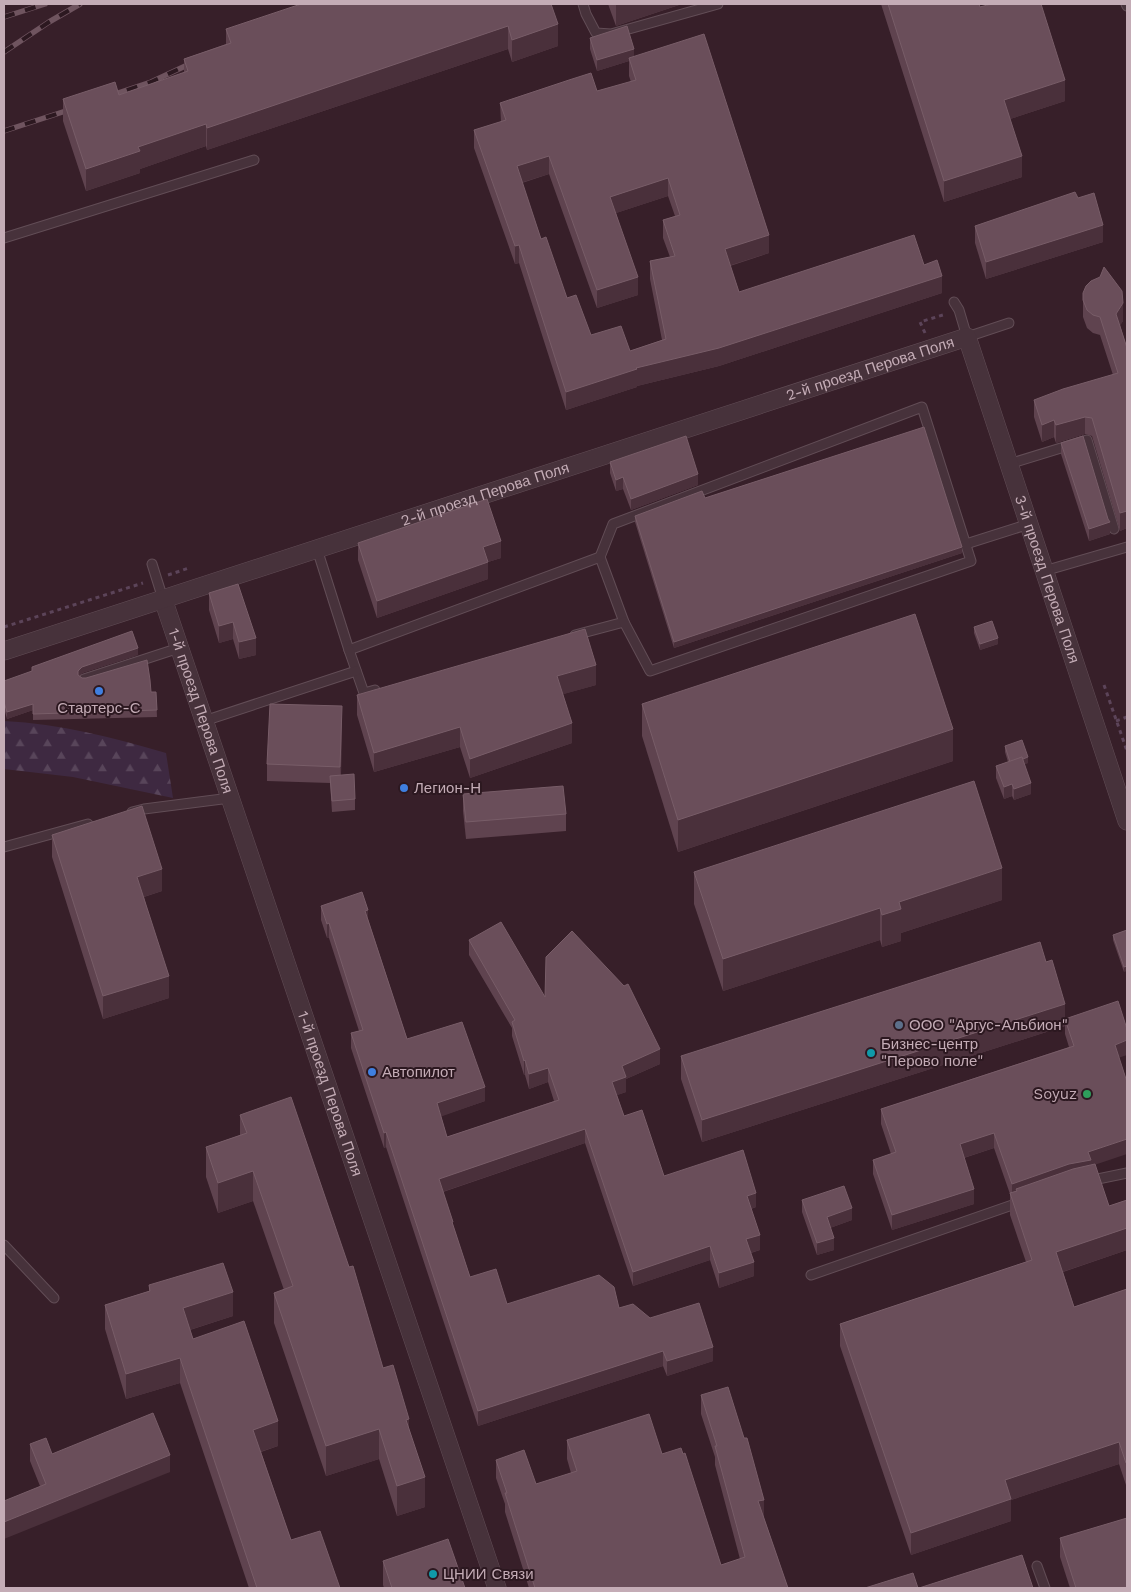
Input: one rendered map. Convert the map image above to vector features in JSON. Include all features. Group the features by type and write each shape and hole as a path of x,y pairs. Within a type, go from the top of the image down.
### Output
{"street":[{"name":"3-й проезд Перова Поля","path":"967,337 1127,821"},
{"name":"2-й проезд Перова Поля","path":"4,651 967,337"},
{"name":"1-й проезд Перова Поля","path":"162,599 497,1588"}],"lane":[{"path":"583,4 596,33 612,34 718,4"},
{"path":"4,238 254,160"},
{"path":"954,302 959,310 967,337 1009,323"},
{"path":"922,407 966,544 971,561 650,671 624,622 600,557 613,524 922,407"},
{"path":"1009,464 1087,440 1114,529"},
{"path":"966,544 1029,524"},
{"path":"1044,571 1127,547"},
{"path":"317,549 364,693 383,688"},
{"path":"349,650 600,557"},
{"path":"152,564 162,599"},
{"path":"566,638 624,622"},
{"path":"84,679 179,648"},
{"path":"204,721 356,671"},
{"path":"125,814 144,809 230,798"},
{"path":"4,847 97,821"},
{"path":"1080,1183 1127,1173"},
{"path":"811,1275 1034,1197"},
{"path":"4,1245 54,1298"},
{"path":"1037,1566 1044,1588"}],"path":[{"path":"4,627 189,568"},
{"path":"1127,717 1116,721 1127,751"}],"green space":[{"path":"4,721 46,725 86,732 166,753 173,798 73,777 4,769"}],"building":[{"path":"301,4 551,4 558,24 512,40 508,26 207,128 206,124 138,147 140,151 86,169 63,99 115,82 119,95 188,71 184,59 231,43 226,29"},
{"path":"888,4 979,4 980,7 991,4 1041,4 1065,80 1004,100 1022,156 944,181"},
{"path":"627,26 634,49 597,60 590,38"},
{"path":"704,34 769,235 725,249 739,292 914,235 924,265 937,260 942,276 719,348 636,368 566,392 519,245 515,246 474,130 506,120 500,103 591,73 597,91 636,80 629,58","holes":["549,156 597,290 638,277 610,197 668,178 680,215 663,220 675,256 650,261 666,339 630,351 621,326 591,335 576,295 567,298 546,237 541,239 517,166"]},
{"path":"1075,192 1078,198 1094,193 1103,225 986,262 975,226"},
{"path":"1104,267 1122,291 1123,303 1116,314 1127,348 1127,511 1120,513 1092,418 1085,417 1056,425 1054,420 1042,425 1034,400 1063,389 1118,373 1100,317 1093,315 1087,310 1083,300 1086,286 1091,281 1100,277"},
{"path":"924,427 962,547 674,642 635,516 702,491 705,498"},
{"path":"686,436 698,474 631,499 623,477 616,480 610,462"},
{"path":"1083,436 1110,522 1089,529 1061,443"},
{"path":"487,499 501,541 483,547 488,562 377,601 358,543"},
{"path":"238,584 256,638 239,642 233,622 219,626 209,593"},
{"path":"915,614 953,729 678,820 642,704"},
{"path":"992,621 998,638 980,644 974,627"},
{"path":"585,629 596,665 557,676 572,723 470,759 460,727 374,753 357,695"},
{"path":"132,631 138,648 82,667 78,671 78,675 86,678 147,660 151,692 156,692 157,710 33,714 33,704 7,712 4,702 4,681 32,671 32,667"},
{"path":"270,704 342,706 340,767 267,764"},
{"path":"1022,740 1028,757 1023,759 1022,757 1010,762 1005,746"},
{"path":"1022,757 1031,783 1014,789 1012,784 1004,787 996,766"},
{"path":"354,774 355,799 332,801 330,776"},
{"path":"974,781 1002,868 899,902 901,909 882,915 880,908 723,959 694,872"},
{"path":"563,786 566,814 466,822 463,794"},
{"path":"142,806 162,869 137,877 169,976 103,996 52,835"},
{"path":"362,892 368,910 365,911 407,1039 462,1022 485,1087 437,1103 447,1137 559,1100 548,1068 529,1074 512,1022 515,1020 469,940 501,922 545,997 546,957 572,931 624,986 628,984 660,1049 622,1066 626,1077 612,1082 624,1116 642,1110 664,1176 743,1150 756,1193 747,1196 760,1235 746,1239 754,1262 719,1273 710,1246 633,1272 585,1129 439,1179 470,1277 496,1269 507,1304 599,1275 614,1287 619,1308 633,1304 650,1318 699,1303 713,1347 667,1361 663,1351 478,1411 386,1132 384,1133 351,1033 363,1030 329,923 327,924 321,906"},
{"path":"1127,930 1127,966 1124,967 1113,935"},
{"name":"Бизнес-центр \"Перово поле\"","path":"1040,942 1046,962 1052,960 1065,1004 702,1120 681,1056"},
{"path":"1118,1001 1127,1029 1127,1040 1115,1045 1127,1082 1127,1139 1088,1152 1091,1160 1069,1164 1012,1184 994,1133 960,1144 974,1189 892,1215 873,1160 896,1152 881,1109 1074,1046 1065,1019"},
{"path":"291,1097 349,1267 353,1266 383,1368 393,1365 409,1419 406,1420 425,1477 397,1486 379,1429 326,1446 274,1293 293,1286 253,1171 218,1183 206,1147 247,1133 240,1115"},
{"path":"1095,1164 1109,1206 1127,1200 1127,1228 1056,1252 1074,1307 1127,1289 1127,1462 1119,1442 1005,1480 1011,1499 911,1533 840,1324 1032,1260 1010,1193 1017,1191 1016,1189 1073,1169"},
{"path":"844,1186 852,1208 827,1217 834,1238 817,1243 802,1200"},
{"path":"223,1263 233,1292 183,1308 193,1339 244,1321 278,1421 253,1430 291,1540 320,1531 340,1588 257,1588 180,1358 126,1374 105,1305 150,1291 149,1285"},
{"path":"728,1387 744,1438 747,1438 764,1500 758,1501 788,1588 535,1588 496,1460 524,1450 536,1484 577,1471 567,1440 649,1414 662,1454 681,1448 683,1454 685,1453 721,1565 745,1557 715,1446 717,1446 701,1395"},
{"path":"153,1413 170,1455 4,1522 4,1501 46,1484 30,1444 46,1438 52,1454"},
{"path":"1127,1518 1127,1588 1076,1588 1060,1538"},
{"path":"448,1539 465,1588 392,1588 383,1561"},
{"path":"1022,1555 1033,1588 919,1588"},
{"path":"913,1573 918,1588 865,1588"}],"railway":[{"path":"4,17 45,4"},
{"path":"4,52 80,4"},
{"path":"106,97 151,82 196,61"},
{"path":"4,131 75,108"}],"place":[{"name":"Стартерс-С","path":"99,691"},
{"name":"Легион-Н","path":"404,788"},
{"name":"ООО \"Аргус-Альбион\"","path":"899,1025"},
{"name":"Бизнес-центр \"Перово поле\"","path":"871,1053"},
{"name":"Автопилот","path":"372,1072"},
{"name":"Soyuz","path":"1087,1094"},
{"name":"ЦНИИ Связи","path":"433,1574"}]}
